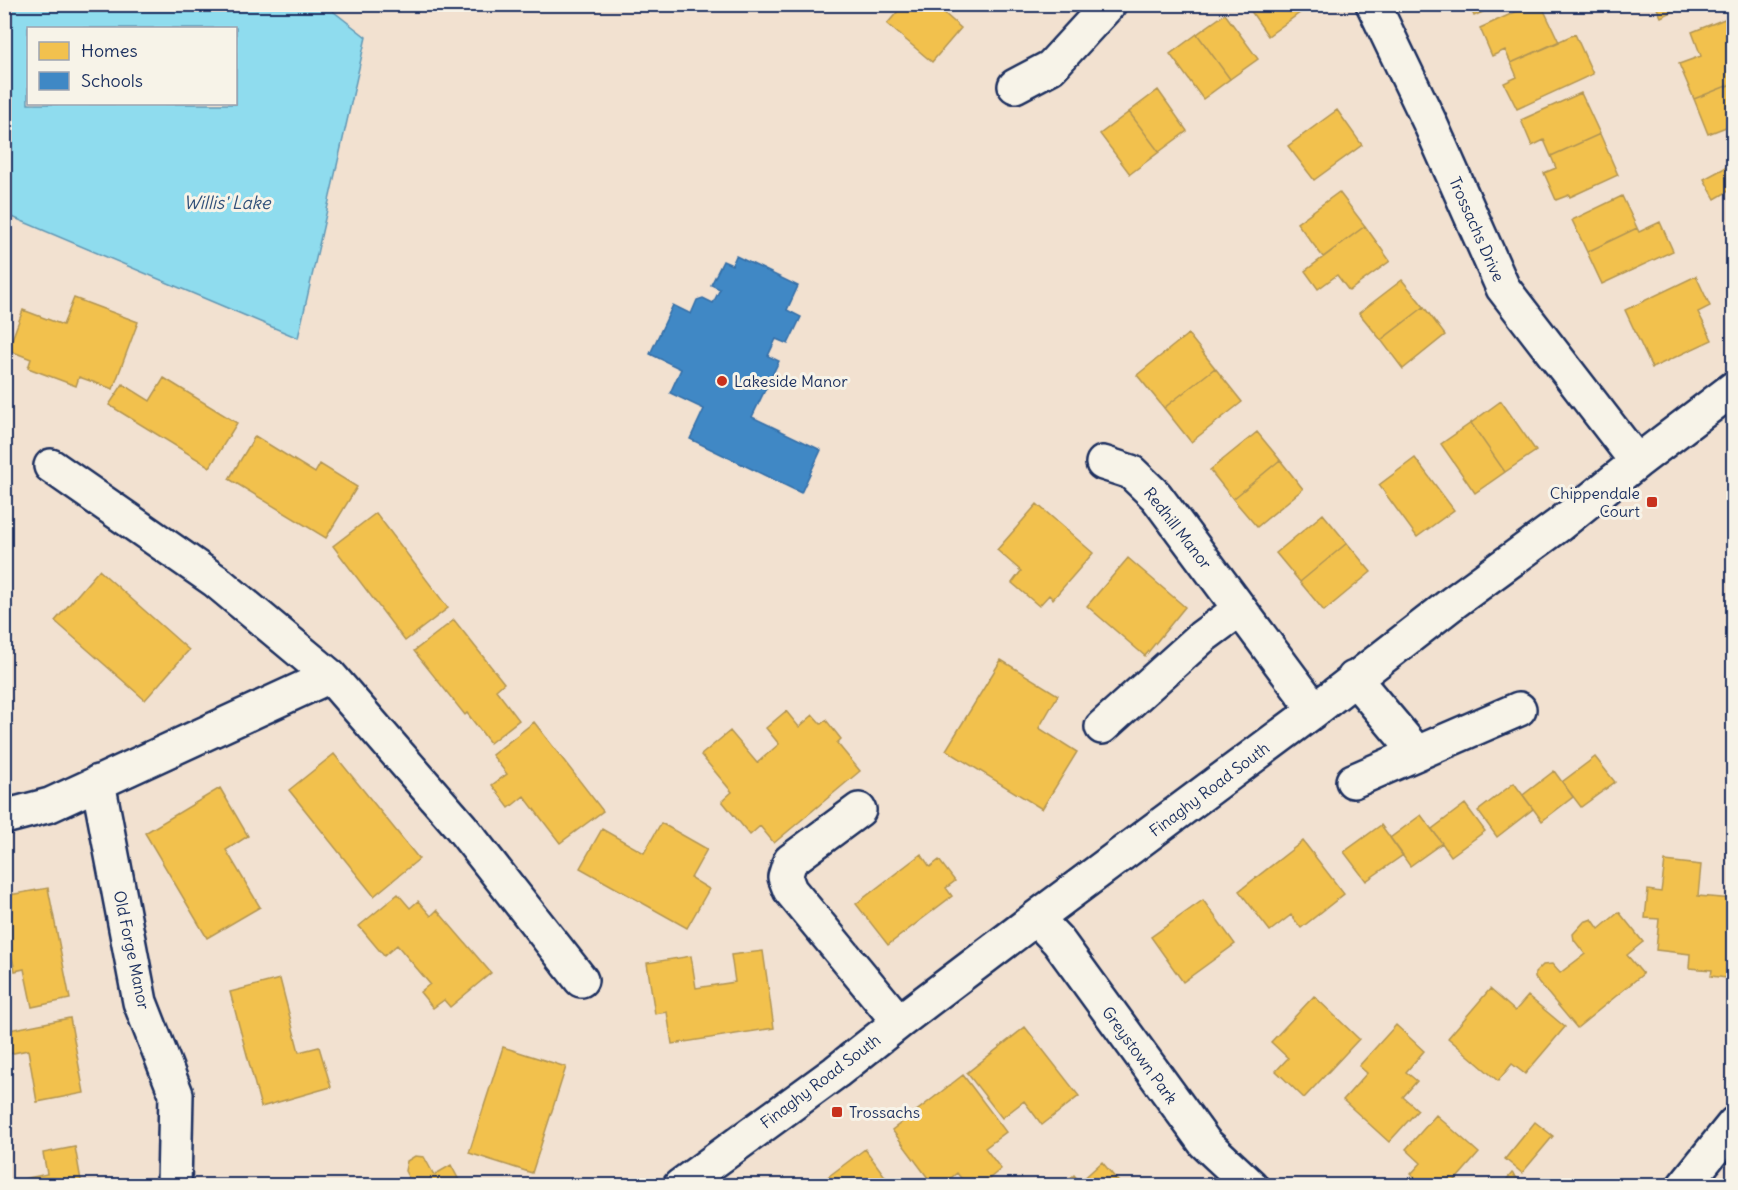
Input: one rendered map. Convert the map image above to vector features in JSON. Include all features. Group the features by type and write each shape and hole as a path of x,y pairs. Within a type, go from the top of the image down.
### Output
{"street":[{"path":"1016,86 1051,67 1109,4"},
{"name":"Trossachs Drive","path":"1373,4 1430,123 1503,288 1637,462"},
{"name":"Finaghy Road South","path":"680,1185 836,1072 1036,918 1315,710 1454,602 1559,525 1734,388"},
{"name":"Redhill Manor","path":"1103,464 1131,472 1156,496 1315,710"},
{"path":"51,466 216,581 330,676 461,827 581,980"},
{"path":"1102,727 1202,638 1240,609"},
{"path":"4,817 50,805 330,676"},
{"path":"1354,678 1417,753"},
{"path":"1353,781 1519,709"},
{"name":"Old Forge Manor","path":"98,782 140,1002 176,1094 174,1185"},
{"path":"859,810 790,861 785,878 790,890 899,1022"},
{"name":"Greystown Park","path":"1036,918 1058,940 1205,1143 1251,1185"},
{"path":"1684,1185 1734,1124"}],"water":[{"name":"Willis' Lake","path":"5,4 325,5 366,37 298,338 5,214"}],"building: Homes":[{"path":"904,4 934,4 961,28 932,62 887,24"},
{"path":"1246,4 1295,4 1301,12 1268,36"},
{"path":"1469,4 1500,4 1474,16"},
{"path":"1533,4 1541,4 1559,42 1511,63 1505,50 1492,56 1480,28"},
{"path":"1655,4 1689,4 1661,17"},
{"path":"1225,14 1258,59 1230,79 1197,34"},
{"path":"1727,18 1734,34 1734,83 1694,99 1679,64 1701,56 1692,32"},
{"path":"1197,34 1230,79 1203,99 1170,54"},
{"path":"1575,34 1593,74 1517,109 1504,83 1517,77 1511,63"},
{"path":"1734,83 1734,124 1708,134 1694,99"},
{"path":"1158,90 1187,131 1159,152 1129,112"},
{"path":"1581,93 1600,134 1551,156 1544,140 1532,146 1521,120"},
{"path":"1337,110 1362,145 1314,180 1288,146"},
{"path":"1129,112 1159,152 1130,174 1100,134"},
{"path":"1600,134 1618,175 1570,197 1569,195 1556,200 1544,173 1556,168 1551,156"},
{"path":"1734,163 1734,191 1732,189 1715,199 1704,179"},
{"path":"1339,192 1365,226 1323,257 1297,223"},
{"path":"1622,196 1637,228 1587,252 1572,220"},
{"path":"1660,222 1673,251 1602,284 1587,252 1637,228 1639,232"},
{"path":"1365,226 1390,261 1349,291 1337,275 1318,289 1305,271"},
{"path":"1734,228 1734,247 1726,233"},
{"path":"1696,276 1710,306 1698,312 1712,340 1652,368 1625,310"},
{"path":"1402,280 1424,307 1381,340 1359,313"},
{"path":"74,298 138,322 113,389 79,377 76,386 28,368 31,359 8,350 23,310 63,325"},
{"path":"1424,307 1445,335 1403,369 1381,340"},
{"path":"1188,334 1215,368 1164,408 1137,375"},
{"path":"1215,368 1242,402 1191,442 1164,408"},
{"path":"164,378 237,423 210,467 109,405 123,384 150,401"},
{"path":"1501,401 1536,451 1505,472 1471,423"},
{"path":"1471,423 1505,472 1475,493 1441,444"},
{"path":"1257,432 1280,460 1233,499 1210,470"},
{"path":"255,436 315,473 320,464 357,487 326,538 229,479"},
{"path":"1415,458 1454,510 1417,537 1379,485"},
{"path":"1280,460 1303,489 1257,527 1233,499"},
{"path":"1037,504 1093,553 1053,599 1049,595 1039,606 1012,583 1021,571 997,550"},
{"path":"376,513 448,608 405,641 333,546"},
{"path":"1323,514 1347,543 1300,582 1276,553"},
{"path":"1347,543 1371,572 1324,611 1300,582"},
{"path":"1128,558 1185,607 1145,656 1087,606"},
{"path":"99,570 189,650 145,700 55,621"},
{"path":"454,620 504,683 496,690 519,720 490,743 414,651"},
{"path":"1001,660 1058,695 1039,728 1077,752 1042,809 946,750"},
{"path":"786,711 799,727 813,715 821,724 826,720 841,739 837,743 860,771 774,843 760,826 750,835 722,801 732,792 701,755 730,731 757,763 779,744 766,728"},
{"path":"534,722 603,811 560,843 524,796 509,808 492,785 507,774 492,755"},
{"path":"334,754 419,859 374,896 289,790"},
{"path":"1595,757 1615,782 1581,807 1562,782"},
{"path":"1554,771 1573,797 1542,821 1523,795"},
{"path":"1514,783 1533,809 1497,837 1478,811"},
{"path":"220,788 248,836 226,850 260,907 207,938 145,833"},
{"path":"1465,804 1485,831 1451,856 1432,829"},
{"path":"1421,815 1442,843 1410,866 1390,838"},
{"path":"661,823 707,849 691,878 709,889 687,928 580,868 602,829 644,853"},
{"path":"1381,825 1403,855 1366,881 1344,852"},
{"path":"1303,841 1344,894 1301,928 1291,915 1270,931 1239,891"},
{"path":"921,854 930,867 939,860 955,881 946,888 952,896 888,945 856,904"},
{"path":"1665,861 1701,865 1698,896 1734,899 1734,979 1711,976 1712,970 1689,968 1690,954 1656,950 1659,919 1645,918 1648,890 1661,892"},
{"path":"48,888 70,999 32,1007 24,969 15,971 9,943 4,944 4,896"},
{"path":"398,894 410,908 418,901 431,916 437,910 491,973 450,1007 444,1000 433,1008 420,992 430,984 397,945 384,956 359,926"},
{"path":"1203,900 1235,944 1183,982 1151,937"},
{"path":"1619,912 1643,942 1627,955 1643,974 1577,1028 1535,978 1535,973 1543,965 1552,964 1560,973 1585,954 1574,940 1573,934 1584,922 1592,919 1599,929"},
{"path":"763,951 774,1028 672,1044 667,1012 655,1014 647,963 691,956 696,988 735,982 731,955"},
{"path":"280,979 299,1052 319,1047 331,1087 261,1107 230,992"},
{"path":"1490,989 1515,1011 1528,996 1565,1027 1525,1074 1512,1064 1498,1081 1448,1038"},
{"path":"1314,996 1359,1039 1304,1098 1276,1071 1288,1058 1271,1042"},
{"path":"70,1018 84,1093 37,1102 28,1050 4,1055 4,1031"},
{"path":"1396,1025 1424,1051 1406,1072 1417,1081 1403,1097 1418,1110 1389,1142 1343,1100 1367,1073 1359,1066"},
{"path":"1025,1027 1079,1096 1042,1125 1024,1101 1002,1118 967,1073"},
{"path":"503,1047 566,1067 532,1173 469,1153"},
{"path":"963,1075 1006,1132 985,1148 1001,1169 980,1186 967,1186 957,1173 941,1186 934,1186 892,1130"},
{"path":"1436,1115 1479,1153 1450,1186 1424,1186 1411,1174 1421,1163 1406,1149"},
{"path":"1535,1122 1553,1136 1522,1173 1505,1159"},
{"path":"75,1147 82,1186 24,1186 23,1179 47,1174 43,1153"},
{"path":"865,1149 892,1186 831,1186 825,1179"},
{"path":"415,1156 424,1157 434,1175 451,1165 462,1186 413,1186 405,1171 407,1161"},
{"path":"1102,1162 1122,1186 1061,1186 1074,1175 1080,1182"},
{"path":"1512,1173 1525,1186 1501,1186"}],"building: Schools":[{"name":"Lakeside Manor","path":"736,256 798,286 787,310 801,317 788,344 776,339 768,356 779,361 752,417 821,450 801,493 690,439 704,409 670,393 681,369 650,354 673,305 691,314 697,300 703,298 713,303 720,289 711,285 723,261 732,265"}],"place":[{"name":"Lakeside Manor","path":"722,381"},
{"name":"Chippendale Court","path":"1652,502"},
{"name":"Trossachs","path":"837,1112"}]}
